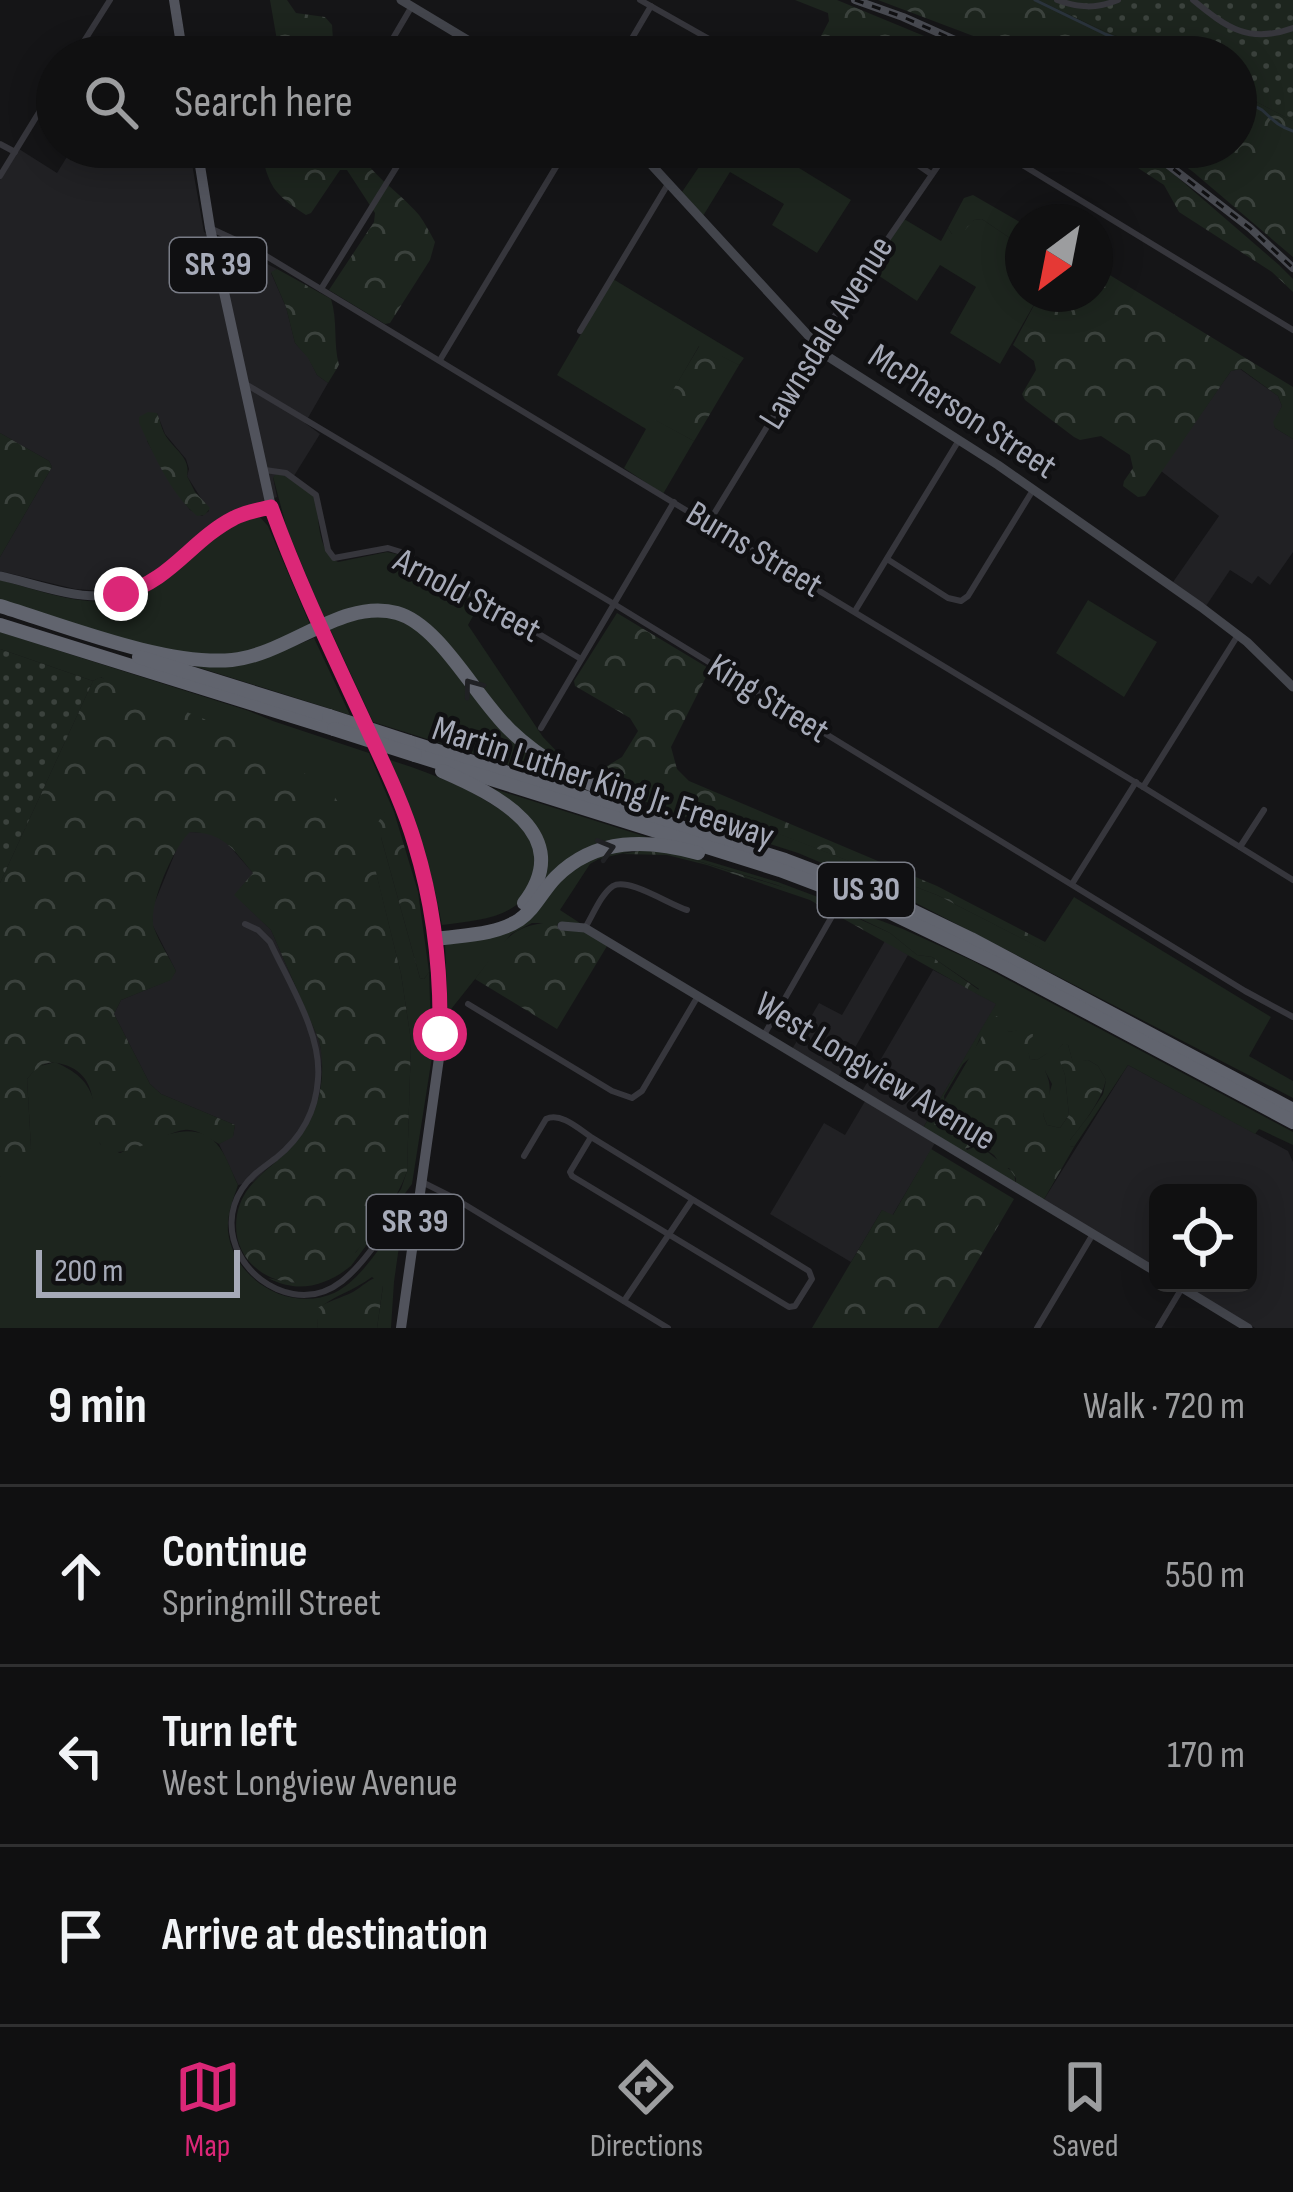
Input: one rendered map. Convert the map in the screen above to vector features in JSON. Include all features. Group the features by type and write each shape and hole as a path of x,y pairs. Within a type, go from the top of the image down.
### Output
{"highway":[{"path":"0,610 195,660 264,654 351,614 372,610 401,614 432,635 498,719 552,763 645,809 795,858 821,873"},
{"name":"Martin Luther King Jr. Freeway","path":"0,610 333,727"},
{"name":"Martin Luther King Jr. Freeway","path":"0,625 798,876 940,935 1293,1122"},
{"path":"414,753 507,805 532,830 540,855 533,890 512,914 436,935"},
{"name":"Martin Luther King Jr. Freeway","path":"414,753 821,873 888,899 1293,1110"},
{"path":"436,935 509,925 527,913 554,879 576,861 634,843 680,848 734,864 940,935"}],"main road":[{"path":"174,0 180,36"},
{"name":"SR 39","path":"200,168 271,507 404,813 422,867 436,935 439,1058 400,1328"}],"street":[{"path":"87,36 110,0"},
{"path":"640,0 704,36"},
{"path":"1057,0 1084,8 1118,0"},
{"path":"1193,0 1245,34 1276,34 1291,28 1293,19"},
{"path":"392,36 407,3 461,36"},
{"path":"633,36 651,6"},
{"path":"0,176 36,118"},
{"path":"0,144 15,152"},
{"path":"321,289 396,168"},
{"path":"440,361 555,168"},
{"name":"McPherson Street","path":"653,168 826,356 1033,490 1238,635 1293,687"},
{"path":"922,168 931,174"},
{"name":"Lawnsdale Avenue","path":"709,523 816,346 935,168"},
{"path":"1027,168 1293,330"},
{"path":"580,331 668,184"},
{"name":"Burns Street","path":"210,228 321,289 1293,880"},
{"name":"King Street","path":"242,382 1293,1017"},
{"path":"854,611 959,440"},
{"name":"Arnold Street","path":"262,470 286,473 316,495 334,558 388,548 401,552 581,659"},
{"path":"887,559 948,598 964,600 1033,490"},
{"path":"541,728 674,502"},
{"path":"0,576 80,595 121,594 164,575 232,519 271,507"},
{"path":"1072,884 1238,635"},
{"path":"1240,848 1264,810"},
{"path":"586,928 608,891 619,884 632,885 687,910"},
{"path":"764,1036 831,918"},
{"path":"245,924 270,942 316,1043 319,1063 308,1121 286,1149 251,1177 237,1199 232,1232 237,1250 261,1282 290,1293 314,1294 338,1285 421,1188 454,1198 668,1328"},
{"name":"West Longview Avenue","path":"562,926 586,928 1149,1268"},
{"path":"469,1004 632,1099 642,1091 698,996"},
{"path":"524,1156 552,1116 591,1137 809,1270 812,1279 795,1306 789,1307 570,1174 591,1137"},
{"path":"624,1301 693,1199"},
{"path":"1037,1328 1093,1234"},
{"path":"1158,1328 1175,1292"},
{"path":"1188,1292 1248,1328"}],"shaded area":[{"path":"19,149 36,160 36,168 57,173 60,168 193,168 204,232 277,269 271,273 295,343 328,383 305,423 320,434 292,479 273,477 277,497 236,514 151,578 102,591 0,571 0,557 52,467 0,433 0,180","holes":["157,413 165,434 186,459 187,476 209,511 202,516 190,510 173,487 147,441"]},
{"path":"1240,369 1278,396 1282,406 1275,428 1293,439 1293,552 1270,585 1258,576 1252,584 1230,570 1206,606 1173,582 1219,516 1161,471 1231,371"},
{"path":"189,832 210,833 226,842 253,873 235,895 271,930 322,1055 316,1110 300,1138 253,1182 238,1185 219,1144 233,1136 235,1125 161,1094 150,1084 114,1014 121,1000 170,980 176,971 153,926 152,909 180,841"},
{"path":"885,941 908,955 837,1079 791,1051 819,1003 842,1015"},
{"path":"933,970 997,1004 920,1133 935,1143 892,1216 882,1210 851,1262 770,1214 824,1123 845,1135 867,1098 861,1093"},
{"path":"1128,1065 1288,1151 1293,1162 1293,1328 1255,1328 1195,1292 1257,1292 1257,1184 1149,1184 1149,1265 1043,1201"}],"green space":[{"path":"270,0 287,0 296,13 325,17 332,25 333,36 276,36"},
{"path":"795,0 837,0 924,36 821,36 828,13"},
{"path":"878,0 1038,0 1117,36 973,36"},
{"path":"1038,0 1293,0 1293,121 1257,102 1257,36 1117,36"},
{"path":"1257,102 1293,121 1293,257 1188,168 1257,168"},
{"path":"371,168 419,215 435,242 430,260 390,323 329,290 374,222 375,213 347,170 340,170 306,215 286,201 266,171"},
{"path":"698,168 799,168 851,200 817,253 772,225 784,204 730,172 703,216 682,192"},
{"path":"1138,168 1168,169 1279,265 1293,279 1293,292 1272,272 1179,212 1164,185"},
{"path":"973,195 1005,214 1005,235 982,219 952,234 948,228 964,198"},
{"path":"904,219 941,241 948,228 952,234 982,219 1005,235 1005,312 1030,312 1000,364 950,333 976,287 940,265 917,301 870,270"},
{"path":"277,269 331,299 339,365 328,383 295,343 271,272"},
{"path":"1113,277 1293,387 1293,439 1275,428 1273,422 1282,406 1278,396 1241,369 1231,371 1145,496 1138,497 1123,486 1133,468 1130,455 1101,436 1074,437 1025,400 1022,394 1036,370 1034,361 1013,345 1030,312 1113,312"},
{"path":"613,279 744,358 739,365 699,346 656,420 694,441 663,494 624,468 646,429 557,375"},
{"path":"700,345 739,365 694,441 655,420"},
{"path":"157,413 164,433 184,458 195,492 210,508 205,515 197,516 187,507 164,473 139,423 139,417"},
{"path":"0,433 52,467 0,557"},
{"path":"277,474 316,497 323,542 338,562 387,552 401,555 481,602 468,625 543,737 566,761 597,782 529,742 409,613 324,618 287,529 273,477"},
{"path":"260,517 311,627 257,650 223,655 160,648 0,602 0,580 82,600 109,601 133,595 173,572 223,530"},
{"path":"1088,600 1157,642 1124,697 1056,653"},
{"path":"617,613 710,669 671,747 677,769 689,781 937,886 1045,942 1046,951 937,895 644,782 629,792 597,782 607,766 622,757 638,731 630,718 575,686 574,681"},
{"path":"380,615 427,635 482,707 592,791 373,722 330,629"},
{"path":"0,632 369,753 394,812 385,812 381,837 420,978 429,972 432,1057 412,1184 351,1266 332,1279 301,1287 268,1278 294,1283 356,1252 401,1189 407,1171 411,1041 401,974 376,873 101,677 93,681 0,649"},
{"path":"314,638 350,715 194,666 272,655"},
{"path":"0,649 93,681 0,883"},
{"path":"100,677 209,721 287,760 333,795 361,833 376,872 401,974 411,1041 407,1171 364,1243 341,1266 313,1281 296,1283 264,1274 251,1264 237,1234 244,1195 307,1127 322,1070 319,1040 271,930 234,895 253,873 211,835 190,832 184,839 163,877 154,906 154,928 176,971 171,980 121,1000 114,1014 150,1084 161,1094 235,1125 233,1137 219,1144 184,1130 111,1152 98,1140 85,1079 74,1069 49,1063 27,1079 31,1148 23,1167 0,1177 0,883 93,681"},
{"path":"390,760 471,792 528,830 535,868 531,885 514,907 488,918 442,925 421,841"},
{"path":"644,781 937,895 1045,950 1045,942 1074,897 1271,1017 1249,1056 1293,1081 1293,1098 912,901 798,853 613,789 629,792"},
{"path":"485,786 650,839 613,841 539,891 544,851"},
{"path":"385,812 394,812 418,892 429,972 424,979 381,837 378,822"},
{"path":"616,849 681,853 778,882 903,929 973,961 1293,1132 1293,1145 1259,1129 1255,1134 1128,1065 1074,1147 1070,1146 1103,1094 1106,1080 1088,1060 1073,1063 1068,1045 1063,1044 1057,1051 1069,1115 1060,1128 1047,1125 1043,1115 1052,1084 1045,1071 1048,1053 1030,1059 1021,1030 1006,1029 980,1038 944,1096 949,1127 955,1128 967,1150 979,1145 1014,1173 1016,1185 923,1128 996,1004 932,957 917,955 890,933 857,917 777,885 681,856 632,851 590,864 560,910 580,923 532,923 511,934 448,1013 445,945 494,935 577,864"},
{"path":"644,850 681,856 802,893 890,933 917,955 932,957 979,990 975,993 810,900 667,855 622,854"},
{"path":"559,922 559,930 584,931 607,946 557,1029 475,979 509,937 528,926"},
{"path":"997,1016 1009,1032 1026,1028 1033,1034 1027,1045 1030,1059 1049,1052 1045,1071 1050,1093 1043,1115 1047,1125 1060,1128 1069,1115 1065,1075 1056,1051 1064,1043 1073,1062 1088,1060 1106,1080 1096,1104 1070,1140 1074,1147 1043,1201 1016,1185 1009,1168 1003,1168 979,1145 963,1149 955,1128 930,1125"},
{"path":"55,1062 87,1085 100,1144 120,1153 186,1131 210,1138 220,1148 238,1185 228,1219 232,1248 240,1264 266,1288 299,1298 334,1293 353,1280 398,1224 402,1225 391,1328 377,1328 383,1286 372,1277 317,1310 318,1328 0,1328 0,1177 31,1148 27,1079 37,1067"},
{"path":"931,1149 1014,1199 938,1328 812,1328 882,1210 893,1215"},
{"path":"380,1276 377,1328 318,1328 316,1309"}],"waterway":[{"path":"1035,0 1110,36"},
{"path":"1257,107 1293,131"}],"railway":[{"path":"855,0 946,36"},
{"path":"1172,168 1293,268"}],"route":[{"path":"121,594 164,575 232,519 271,507 413,838 436,939 440,1034"}]}
